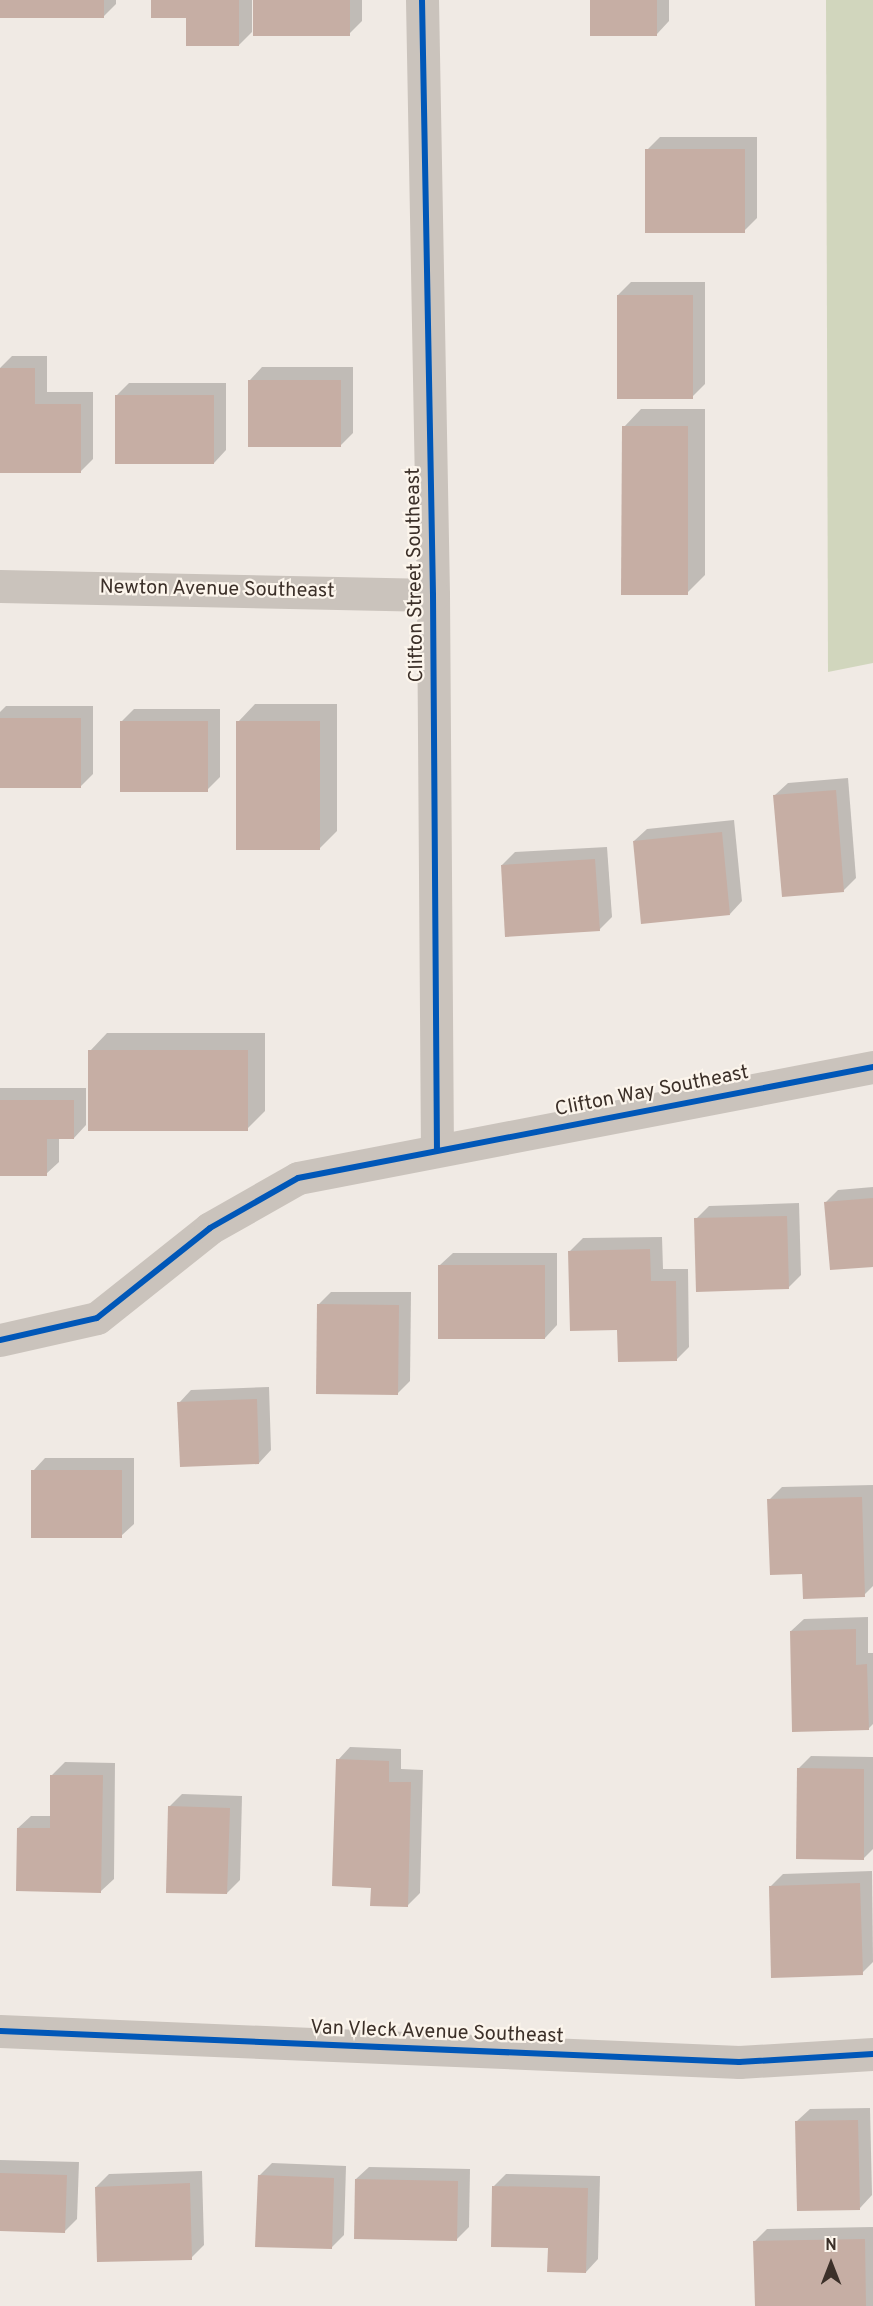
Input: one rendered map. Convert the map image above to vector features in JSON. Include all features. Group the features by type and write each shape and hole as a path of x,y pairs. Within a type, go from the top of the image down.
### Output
{"street":[{"name":"Clifton Street Southeast","path":"422,0 433,595 437,1150"},
{"name":"Newton Avenue Southeast","path":"0,586 433,595"},
{"name":"Clifton Way Southeast","path":"0,1340 97,1318 210,1228 298,1178 873,1067"},
{"name":"Van Vleck Avenue Southeast","path":"0,2031 739,2062 873,2054"}],"green space":[{"path":"826,0 873,0 873,663 828,672"}],"building":[{"path":"0,0 104,0 104,18 0,18"},
{"path":"151,0 239,0 239,46 186,46 186,18 151,18"},
{"path":"253,0 350,0 350,36 253,36"},
{"path":"590,0 657,0 657,36 590,36"},
{"path":"645,149 745,149 745,233 645,233"},
{"path":"617,295 693,295 693,399 617,399"},
{"path":"0,368 35,368 35,404 81,404 81,473 0,473"},
{"path":"248,380 341,380 341,447 248,447"},
{"path":"115,395 214,395 214,464 115,464"},
{"path":"622,426 688,426 688,595 621,595"},
{"path":"0,718 81,718 81,788 0,788"},
{"path":"120,721 208,721 208,792 120,792"},
{"path":"236,721 320,721 320,850 236,850"},
{"path":"836,790 844,892 782,897 773,795"},
{"path":"722,832 730,915 641,924 633,841"},
{"path":"595,859 600,931 505,937 501,865"},
{"path":"88,1050 248,1050 248,1131 88,1131"},
{"path":"0,1100 74,1100 74,1139 47,1139 47,1176 0,1176"},
{"path":"873,1198 873,1267 830,1270 824,1202"},
{"path":"787,1216 789,1289 696,1292 694,1218"},
{"path":"650,1249 651,1281 676,1281 677,1361 618,1362 617,1330 570,1331 568,1251"},
{"path":"438,1265 545,1265 545,1339 438,1339"},
{"path":"317,1304 399,1305 398,1395 316,1394"},
{"path":"257,1399 259,1464 180,1467 177,1402"},
{"path":"31,1470 122,1470 122,1538 31,1538"},
{"path":"862,1497 865,1597 803,1599 802,1574 770,1575 767,1499"},
{"path":"856,1629 856,1665 867,1664 869,1730 792,1732 790,1631"},
{"path":"336,1759 389,1761 389,1782 411,1782 408,1907 370,1906 371,1888 332,1886"},
{"path":"797,1768 864,1769 864,1860 796,1859"},
{"path":"50,1775 103,1775 101,1893 16,1891 17,1828 50,1828"},
{"path":"168,1806 230,1808 227,1894 166,1893"},
{"path":"860,1883 863,1975 771,1978 769,1886"},
{"path":"858,2120 860,2210 797,2211 795,2121"},
{"path":"0,2173 67,2175 65,2233 0,2231"},
{"path":"258,2175 334,2178 332,2249 255,2247"},
{"path":"355,2179 458,2181 457,2241 354,2239"},
{"path":"190,2183 192,2260 97,2262 95,2187"},
{"path":"492,2186 588,2188 586,2273 547,2272 548,2248 491,2247"},
{"path":"865,2239 866,2306 755,2306 753,2241"}],"cycle path":[{"path":"422,0 433,595 437,1150"},
{"path":"0,1340 97,1318 210,1228 298,1178 873,1067"},
{"path":"0,2031 739,2062 873,2054"}]}
